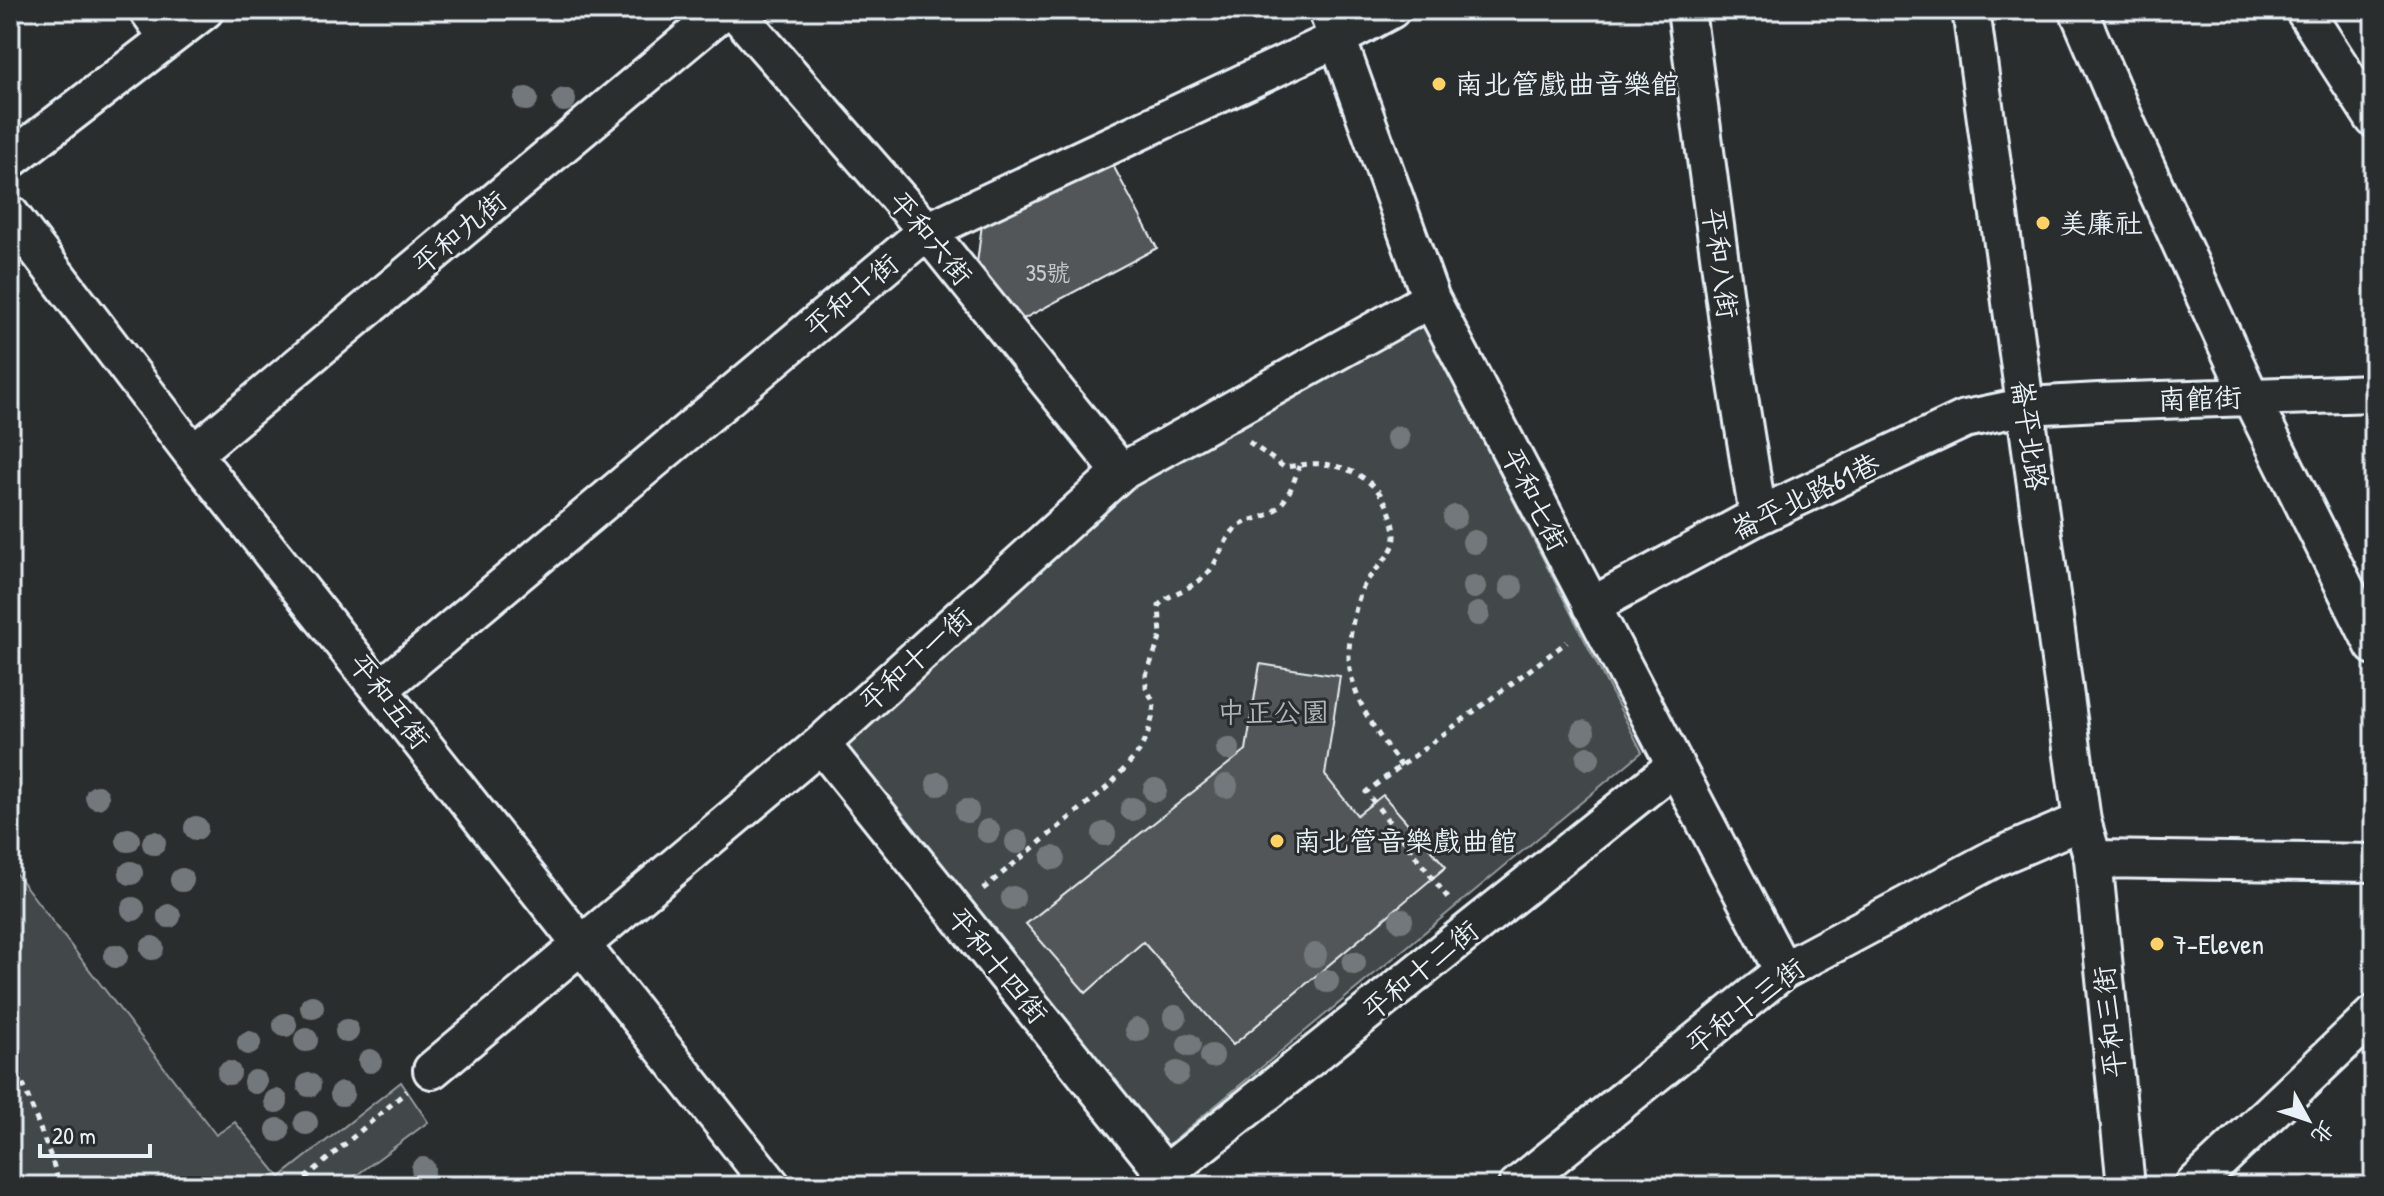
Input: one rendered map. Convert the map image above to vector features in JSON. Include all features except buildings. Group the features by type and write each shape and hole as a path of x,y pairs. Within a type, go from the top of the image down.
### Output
{"street":[{"path":"10,160 158,24 205,10"},
{"name":"平和九街","path":"193,454 724,10"},
{"name":"平和六街","path":"734,10 927,231 1121,472"},
{"name":"平和十街","path":"380,689 927,231 1332,24 1391,10"},
{"name":"平和八街","path":"1686,10 1733,359 1758,516"},
{"name":"崙平北路","path":"1971,10 2082,821 2093,859"},
{"path":"2078,10 2250,396 2374,646"},
{"path":"2304,10 2374,119"},
{"name":"平和七街","path":"1332,24 1431,299 1783,971"},
{"name":"平和五街","path":"10,214 193,454 772,1186"},
{"name":"平和十一街","path":"432,1070 821,744 1121,472 1431,299"},
{"name":"南館街","path":"2027,406 2374,393"},
{"name":"崙平北路61巷","path":"1591,606 1758,516 1965,419 2027,406"},
{"name":"平和十四街","path":"821,744 1170,1180"},
{"name":"平和十二街","path":"1170,1180 1675,766"},
{"name":"平和十三街","path":"1517,1186 1783,971 1995,858 2082,821"},
{"path":"2093,859 2374,863"},
{"name":"平和三街","path":"2093,859 2126,1186"},
{"path":"2208,1181 2374,1014"}],"path":[{"path":"1259,432 1245,439 1284,467 1320,464 1345,470 1374,484 1387,502 1394,524 1394,545 1363,586 1351,625 1348,656 1350,675 1369,719 1401,766"},
{"path":"976,895 1111,784 1139,752 1153,715 1154,703 1146,687 1146,675 1161,636 1159,605 1203,578 1234,530 1280,506 1292,488 1299,466"},
{"path":"1460,889 1448,898 1366,792 1567,642 1574,655"},
{"path":"10,1050 62,1186"},
{"path":"296,1186 432,1070"}],"green space":[{"name":"中正公園","path":"1423,324 1642,752 1163,1149 834,745 1129,483"},
{"path":"10,866 216,1135 235,1122 280,1177 401,1082 428,1122 342,1186 10,1186"}],"place":[{"name":"南北管戲曲音樂館","path":"1439,84"},
{"name":"美廉社","path":"2043,223"},
{"name":"南北管音樂戲曲館","path":"1277,841"},
{"name":"7-Eleven","path":"2157,944"}]}
